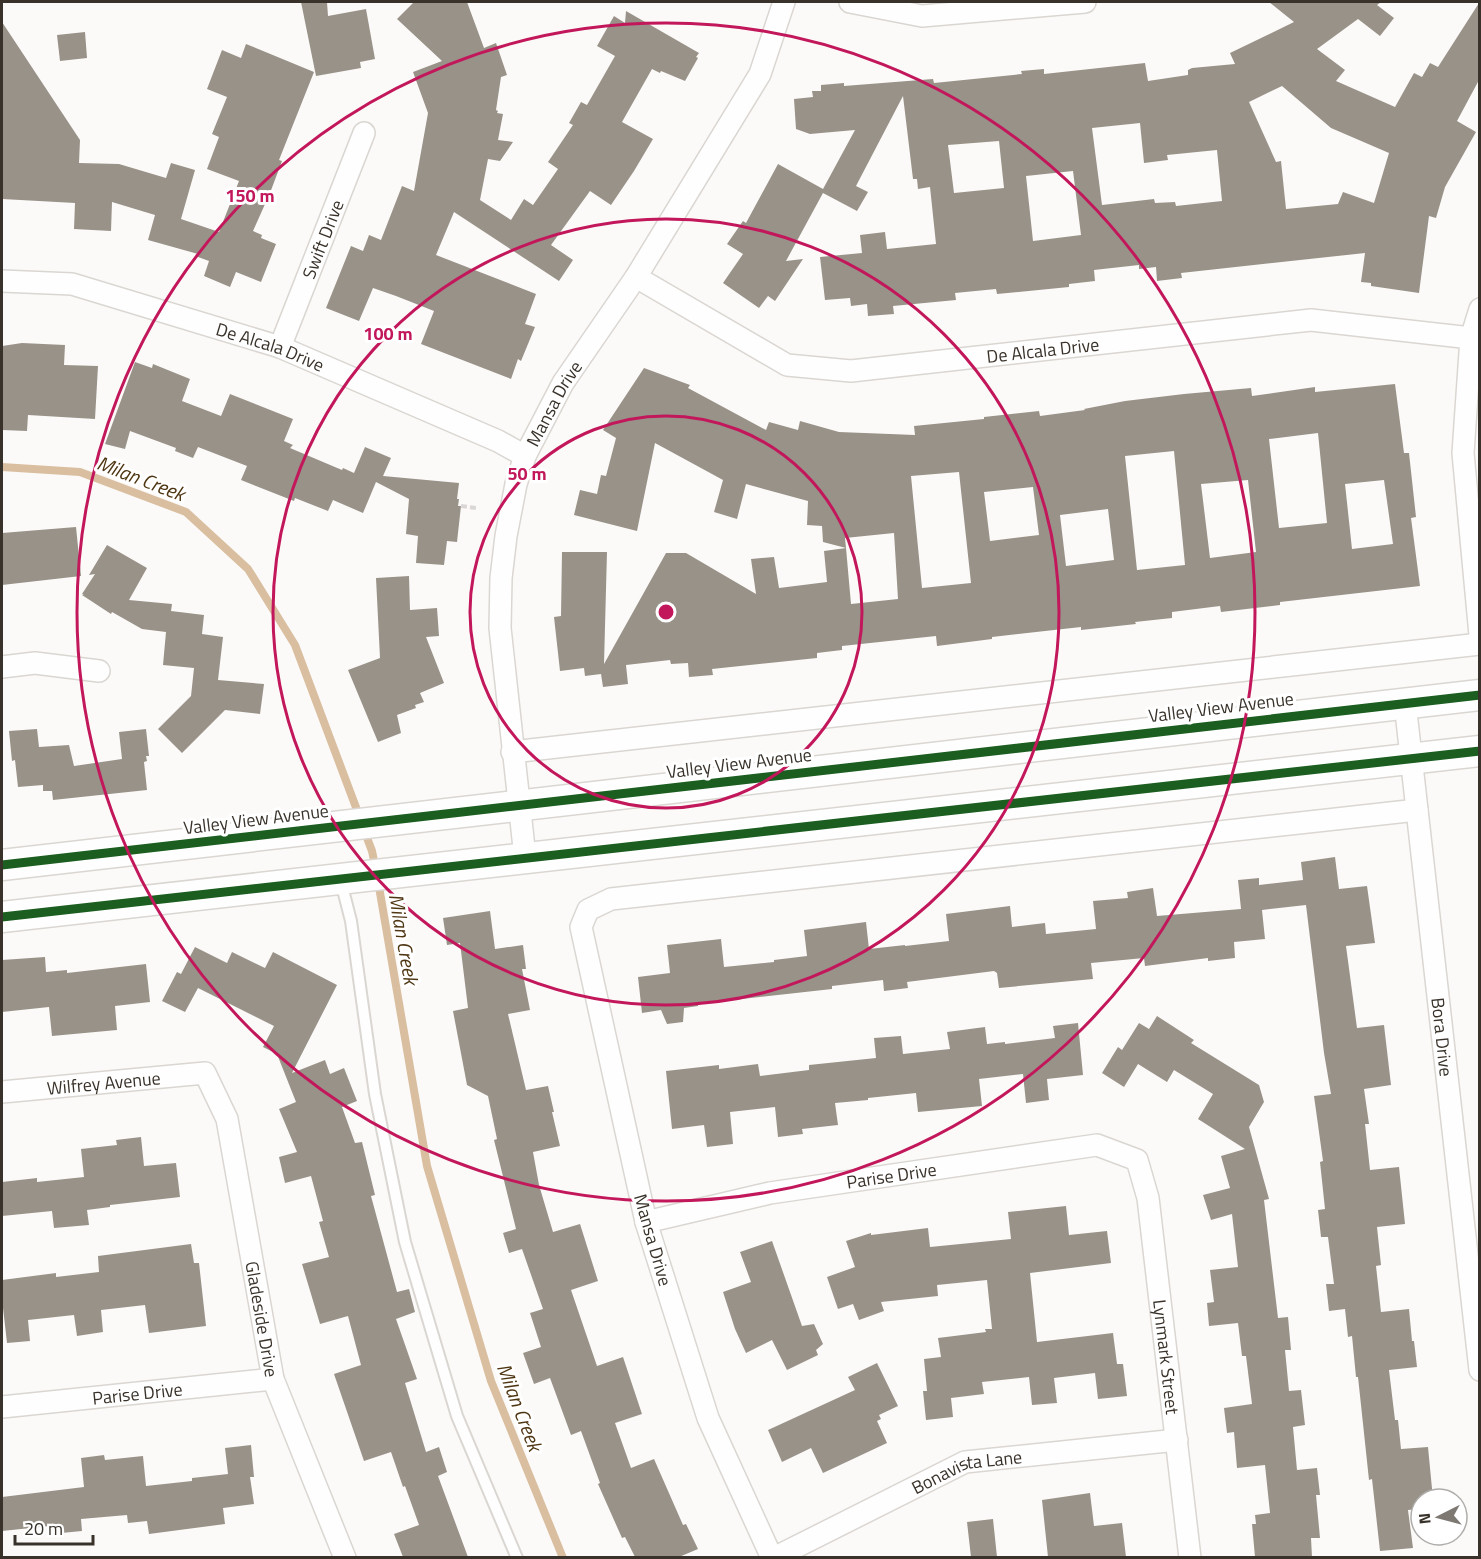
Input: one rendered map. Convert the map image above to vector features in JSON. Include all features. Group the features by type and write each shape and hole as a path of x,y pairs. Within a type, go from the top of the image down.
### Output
{"main road":[{"name":"Valley View Avenue","path":"2,865 1479,694"},
{"path":"2,917 1479,751"}],"street":[{"name":"Mansa Drive","path":"525,857 500,628 501,578 516,484 525,456 563,383 636,277 760,74 784,2"},
{"path":"850,2 922,16 1085,2"},
{"name":"Swift Drive","path":"280,347 364,134"},
{"name":"De Alcala Drive","path":"636,277 787,365 851,371 1311,321 1471,338"},
{"name":"De Alcala Drive","path":"2,281 72,284 280,347 498,441 525,456"},
{"path":"1479,309 1471,338 1462,453 1479,635"},
{"name":"Valley View Avenue","path":"512,752 1479,644"},
{"path":"2,667 35,663 99,671"},
{"name":"Bora Drive","path":"1405,703 1479,1370"},
{"name":"Mansa Drive","path":"773,1557 708,1418 646,1222 581,927 588,910 611,899 1417,810"},
{"name":"Wilfrey Avenue","path":"2,1092 205,1073"},
{"name":"Gladeside Drive","path":"205,1073 227,1119 273,1379 345,1557"},
{"name":"Parise Drive","path":"646,1222 770,1193 1097,1145 1137,1160"},
{"name":"Lynmark Street","path":"1137,1160 1148,1198 1190,1557"},
{"name":"Parise Drive","path":"2,1407 273,1379"},
{"name":"Bonavista Lane","path":"773,1557 965,1462 1177,1440"}],"lane":[{"path":"340,878 351,921 375,1094 405,1242 457,1416 517,1557"}],"path":[{"path":"460,506 476,508"}],"building":[{"path":"301,2 327,2 328,16 366,9 375,59 360,62 361,68 316,76"},
{"path":"414,2 467,2 484,48 496,43 507,75 501,77 496,110 497,113 503,114 498,140 513,142 500,161 488,159 480,200 511,220 524,199 533,205 558,169 548,162 573,125 569,123 581,102 587,105 615,56 597,46 614,16 625,23 626,11 699,53 685,81 652,69 622,122 653,139 611,205 590,191 551,245 573,260 559,281 454,212 436,255 536,294 525,324 535,327 521,361 518,359 511,379 421,344 434,311 396,296 373,288 359,321 326,308 351,246 363,251 369,235 381,240 402,186 414,191 428,113 413,72 442,61 397,19"},
{"path":"1269,2 1381,2 1377,5 1394,18 1380,36 1358,19 1317,49 1345,70 1336,81 1395,107 1414,73 1422,77 1430,63 1438,67 1479,3 1479,80 1457,121 1476,132 1445,187 1436,218 1429,216 1419,293 1371,286 1371,283 1361,282 1365,253 1181,273 1182,278 1157,281 1156,267 1139,269 1139,265 1094,270 1095,281 1069,284 1069,287 997,294 996,289 955,293 956,300 893,306 894,314 868,316 867,304 851,306 850,298 825,300 820,257 862,253 860,235 885,232 887,249 936,244 930,187 918,189 917,179 913,179 903,96 856,186 868,192 857,211 823,193 786,261 803,259 775,301 768,296 759,308 723,283 743,254 727,244 743,221 746,223 778,164 823,189 855,130 810,134 796,129 794,99 813,97 812,91 821,91 821,85 844,83 844,86 933,79 934,83 1022,74 1021,71 1044,69 1044,74 1145,63 1148,81 1188,75 1188,70 1192,68 1235,64 1230,53 1294,22","holes":["1282,86 1331,128 1389,153 1374,203 1343,192 1338,204 1286,209 1281,161 1276,162 1249,102","1140,123 1144,163 1168,160 1167,155 1217,150 1222,201 1176,206 1175,202 1155,203 1154,199 1102,205 1092,128","999,141 1004,188 954,193 948,145","1073,171 1081,235 1033,241 1026,176"]},
{"path":"2,22 80,140 79,163 119,164 166,178 171,163 195,170 181,219 219,232 239,181 207,169 219,137 212,134 227,97 207,89 222,50 241,58 246,44 314,72 279,160 282,161 270,193 253,231 262,235 261,238 276,244 261,282 236,272 230,287 204,276 209,261 198,257 198,254 148,240 155,215 112,202 111,231 74,229 75,203 2,199"},
{"path":"85,32 87,58 60,61 57,35"},
{"path":"22,343 65,345 64,365 98,366 95,419 28,415 27,431 2,430 2,346"},
{"path":"135,362 152,368 153,364 190,379 182,401 221,416 230,394 293,419 284,441 293,445 290,448 342,470 343,468 354,473 365,447 391,458 383,476 459,483 457,499 459,499 458,506 461,506 457,542 447,541 444,565 416,563 418,536 406,534 409,499 376,482 363,513 333,500 328,511 295,498 294,501 241,480 247,466 198,447 193,458 175,451 176,448 130,431 125,449 105,444"},
{"path":"644,368 690,385 688,388 766,430 769,422 798,430 800,421 839,432 915,435 914,426 1039,411 1040,416 1085,410 1125,401 1184,394 1251,388 1252,396 1315,387 1315,392 1395,384 1404,453 1409,453 1416,517 1411,518 1420,586 1280,602 1280,605 1221,612 1220,606 1172,612 1172,618 1135,622 1136,624 1081,630 1081,627 937,646 936,636 842,646 842,650 817,653 817,658 712,669 713,675 689,677 688,663 671,664 670,660 626,665 628,684 603,687 601,674 585,676 584,668 560,671 554,617 561,616 562,552 607,552 604,664 666,553 686,553 756,594 751,559 774,557 779,588 827,582 824,551 846,548 823,542 822,526 807,525 808,501 746,484 737,519 714,512 723,480 655,443 637,531 574,515 580,490 597,494 601,475 606,476 616,438 603,430","holes":["1318,433 1327,523 1279,528 1269,439","1174,451 1185,565 1137,570 1125,456","959,472 971,583 922,588 911,476","1248,480 1256,552 1210,558 1201,484","1384,480 1393,544 1352,549 1345,484","1033,487 1039,535 990,541 984,492","1108,509 1114,560 1066,566 1060,515","894,533 898,599 851,604 845,538"]},
{"path":"76,527 81,576 2,585 2,533"},
{"path":"107,545 147,568 129,600 172,604 171,611 204,615 202,634 223,637 218,680 264,684 260,714 225,710 182,753 158,729 191,696 194,668 163,665 166,632 142,629 112,612 111,614 82,595 95,574 89,575"},
{"path":"409,576 410,610 437,608 439,636 426,637 444,683 420,693 424,702 415,705 416,708 397,715 401,733 378,742 348,670 380,658 376,578"},
{"path":"37,729 39,747 69,745 74,766 122,759 119,732 146,729 149,756 146,756 147,761 144,762 147,790 53,800 52,791 43,791 43,785 18,787 9,731"},
{"path":"1335,857 1339,889 1367,886 1375,943 1346,946 1357,1028 1384,1025 1391,1085 1364,1089 1369,1124 1365,1124 1370,1170 1399,1167 1405,1224 1377,1227 1381,1265 1376,1266 1381,1312 1409,1309 1412,1341 1414,1341 1417,1367 1389,1370 1401,1449 1428,1447 1432,1487 1409,1487 1409,1547 1413,1548 1380,1551 1352,1336 1348,1337 1345,1309 1329,1311 1326,1284 1334,1284 1328,1237 1321,1237 1318,1210 1325,1209 1320,1162 1323,1161 1314,1096 1331,1094 1306,905 1262,910 1265,939 1234,942 1235,958 1208,961 1208,958 1145,966 1144,958 1091,963 1093,979 999,988 997,973 994,971 907,982 908,988 884,991 883,980 832,986 832,989 698,1004 698,1006 684,1008 683,1022 667,1024 661,1010 642,1013 638,977 670,973 667,945 721,939 724,967 774,962 774,960 807,956 804,930 866,922 869,949 949,941 946,914 1010,906 1012,927 1045,923 1046,934 1096,929 1093,901 1128,898 1127,892 1153,888 1157,916 1241,909 1238,880 1259,878 1259,885 1303,880 1301,862"},
{"path":"490,911 495,949 523,945 526,969 522,969 530,1010 508,1014 526,1090 548,1086 554,1112 552,1112 560,1146 533,1152 539,1185 553,1232 580,1224 598,1281 571,1290 597,1366 623,1357 642,1414 615,1423 631,1468 654,1459 683,1525 686,1524 698,1549 679,1557 635,1557 625,1537 622,1538 598,1484 600,1483 581,1431 571,1435 550,1378 534,1384 523,1353 541,1347 530,1313 543,1309 522,1249 509,1253 503,1233 516,1229 494,1140 497,1139 488,1096 467,1085 453,1011 468,1008 460,943 447,945 443,918"},
{"path":"195,947 227,963 232,952 265,968 273,952 337,985 292,1073 325,1060 330,1074 344,1068 357,1101 342,1107 355,1143 362,1142 375,1195 371,1196 397,1292 409,1289 415,1312 396,1319 417,1379 405,1383 426,1452 439,1447 447,1472 438,1476 468,1557 403,1557 394,1534 419,1525 405,1486 403,1487 391,1452 364,1461 334,1374 361,1365 348,1316 320,1324 302,1264 329,1257 319,1222 323,1221 311,1176 285,1183 279,1157 297,1152 279,1109 296,1102 277,1054 263,1047 274,1026 198,988 185,1012 162,1001 177,972 181,974"},
{"path":"45,957 46,972 67,970 67,973 146,964 150,1002 115,1006 117,1030 52,1036 49,1007 2,1012 2,960"},
{"path":"1157,1016 1194,1040 1191,1043 1259,1085 1264,1102 1249,1127 1269,1199 1264,1200 1278,1318 1288,1317 1291,1350 1285,1350 1289,1391 1301,1390 1305,1425 1293,1427 1297,1470 1317,1468 1320,1495 1316,1495 1320,1538 1311,1538 1312,1557 1255,1557 1252,1524 1256,1524 1255,1515 1270,1513 1265,1465 1237,1468 1234,1432 1227,1433 1224,1408 1252,1404 1246,1356 1242,1356 1238,1323 1209,1326 1207,1303 1214,1302 1210,1270 1238,1267 1232,1214 1211,1220 1203,1195 1230,1188 1221,1156 1245,1149 1198,1119 1213,1094 1174,1070 1167,1082 1138,1064 1124,1087 1102,1073 1118,1047 1122,1050 1139,1023 1149,1029"},
{"path":"1078,1023 1083,1075 1047,1079 1049,1100 1026,1103 1023,1074 979,1079 982,1106 918,1112 916,1093 835,1103 838,1125 802,1129 803,1134 778,1137 775,1107 730,1112 733,1144 707,1147 704,1125 672,1129 666,1071 719,1065 719,1069 758,1064 760,1076 809,1070 809,1065 876,1058 874,1038 901,1036 903,1054 950,1049 947,1032 985,1027 987,1044 1005,1042 1005,1044 1055,1038 1053,1026"},
{"path":"141,1137 144,1166 176,1163 180,1197 87,1210 89,1225 54,1228 52,1211 2,1216 2,1182 37,1178 37,1182 84,1177 81,1149 117,1145 116,1140"},
{"path":"1066,1206 1069,1235 1107,1231 1111,1263 1030,1273 1037,1342 1113,1333 1117,1364 1123,1364 1127,1396 1098,1399 1095,1373 1054,1378 1057,1403 1032,1405 1029,1377 982,1382 984,1394 951,1398 953,1417 926,1420 923,1391 927,1391 924,1359 941,1357 938,1338 986,1332 985,1329 992,1329 987,1280 937,1285 938,1296 881,1302 884,1311 859,1320 853,1304 838,1309 827,1277 855,1267 846,1241 871,1233 871,1235 928,1228 930,1247 1011,1239 1008,1212"},
{"path":"772,1241 802,1326 814,1324 823,1344 816,1350 818,1355 787,1370 772,1340 746,1353 735,1329 723,1292 751,1282 740,1252"},
{"path":"191,1244 194,1263 199,1263 206,1326 149,1333 145,1305 101,1310 103,1332 77,1336 74,1315 28,1320 30,1341 7,1343 2,1280 56,1273 56,1277 99,1272 98,1256"},
{"path":"877,1363 898,1406 879,1415 881,1419 877,1421 887,1443 823,1473 811,1448 782,1462 768,1430 855,1390 848,1377"},
{"path":"251,1445 254,1477 250,1477 254,1504 223,1508 225,1524 149,1534 147,1521 128,1523 127,1515 81,1519 82,1531 51,1534 50,1526 2,1531 2,1497 84,1487 81,1458 104,1455 105,1460 143,1456 146,1486 228,1474 225,1448"},
{"path":"1090,1493 1094,1526 1122,1523 1126,1557 1048,1557 1042,1500"},
{"path":"993,1519 997,1557 971,1557 967,1522"}],"waterway":[{"name":"Milan Creek","path":"2,467 80,472 186,512 248,569 295,645 360,818"},
{"name":"Milan Creek","path":"364,830 376,870"},
{"name":"Milan Creek","path":"378,881 427,1166 491,1381 563,1558"}],"cycle path":[{"path":"2,865 1480,695"},
{"path":"2,917 1480,751"}]}
